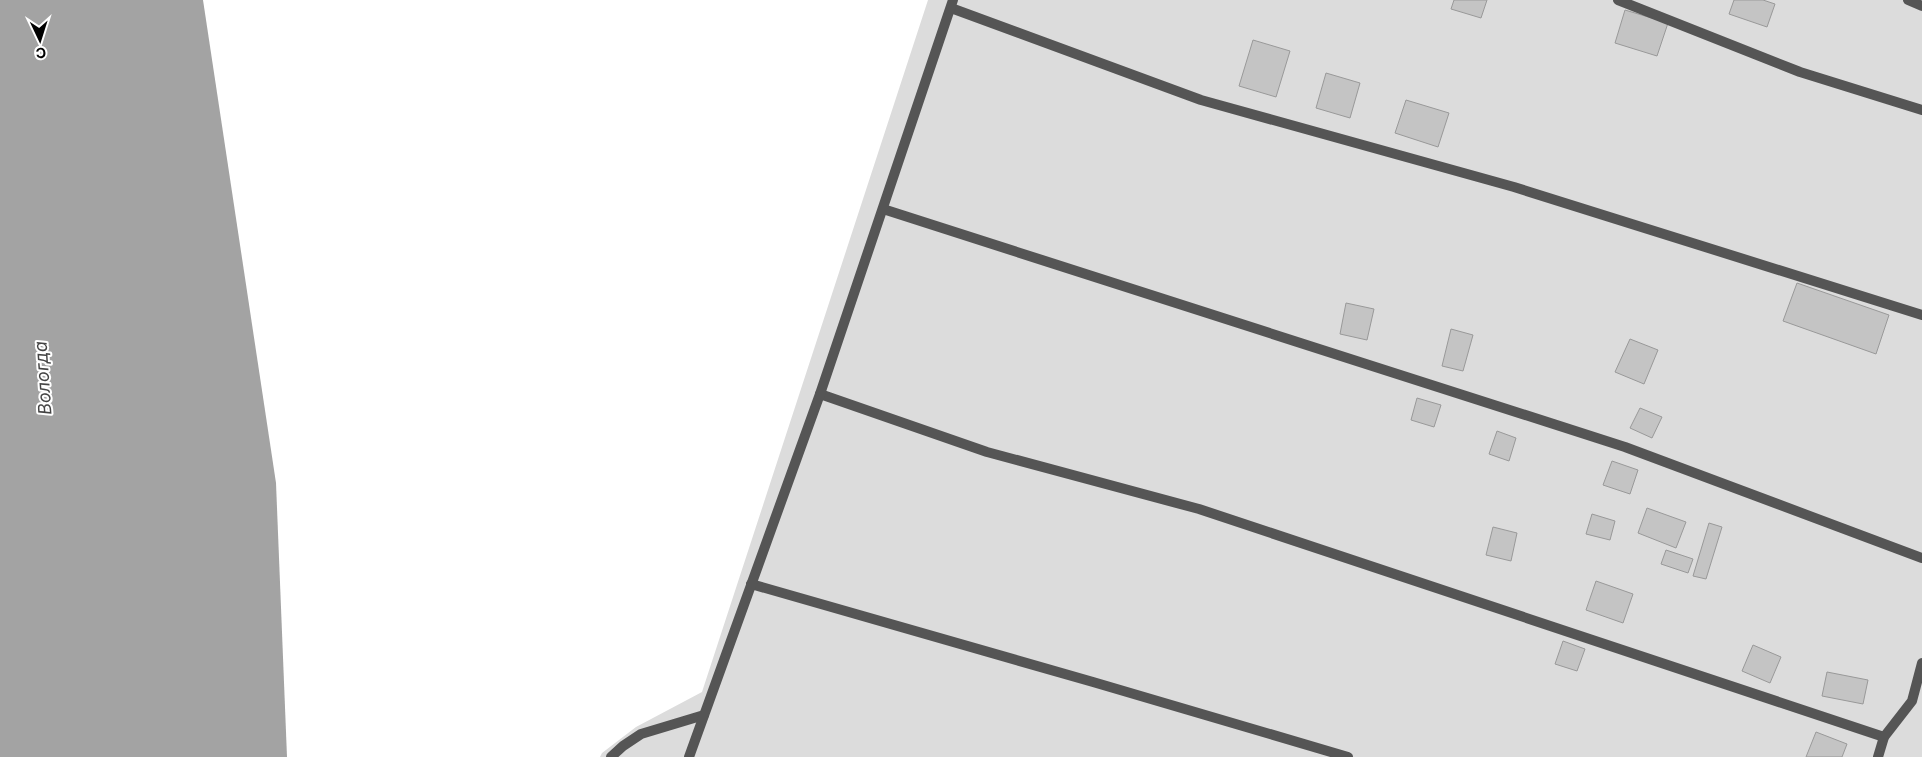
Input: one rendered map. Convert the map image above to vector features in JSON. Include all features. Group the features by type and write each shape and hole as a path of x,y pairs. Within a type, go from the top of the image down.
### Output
{"street":[{"path":"1618,0 1800,72 1922,110"},
{"path":"1908,0 1922,6"},
{"path":"689,757 820,394 952,4 1200,100 1514,187 1922,315"},
{"path":"883,209 1625,447 1922,558"},
{"path":"820,394 988,452 1199,508 1884,737"},
{"path":"751,584 1102,684 1348,757"},
{"path":"1878,757 1884,737 1912,701 1922,663"},
{"path":"611,757 641,734 704,715"}],"shaded area":[{"path":"928,0 1922,0 1922,757 600,757 602,753 636,727 702,692"}],"water":[{"name":"Вологда","path":"0,0 203,0 276,483 287,757 0,757"}],"building":[{"path":"1454,0 1487,0 1481,18 1451,9"},
{"path":"1734,0 1763,0 1775,4 1767,27 1729,14"},
{"path":"1625,10 1668,23 1657,56 1615,43"},
{"path":"1253,40 1290,51 1276,97 1239,86"},
{"path":"1326,73 1360,83 1350,118 1316,108"},
{"path":"1406,100 1449,113 1438,147 1395,133"},
{"path":"1797,283 1889,315 1876,354 1783,321"},
{"path":"1346,303 1374,309 1367,340 1340,334"},
{"path":"1451,329 1473,335 1463,371 1442,366"},
{"path":"1630,339 1658,350 1644,384 1615,372"},
{"path":"1417,398 1441,405 1434,427 1411,420"},
{"path":"1640,408 1662,417 1652,438 1630,428"},
{"path":"1497,431 1516,438 1509,461 1489,454"},
{"path":"1612,461 1638,470 1630,494 1603,485"},
{"path":"1647,508 1686,522 1676,548 1638,533"},
{"path":"1592,514 1615,521 1610,540 1586,534"},
{"path":"1709,523 1722,527 1706,579 1693,576"},
{"path":"1493,527 1517,533 1511,561 1486,555"},
{"path":"1666,550 1693,559 1688,573 1661,564"},
{"path":"1596,581 1633,594 1623,623 1586,610"},
{"path":"1563,641 1585,649 1577,671 1555,664"},
{"path":"1753,645 1781,657 1770,683 1742,671"},
{"path":"1827,672 1868,680 1863,704 1822,696"},
{"path":"1816,732 1847,744 1842,757 1806,757"}]}
